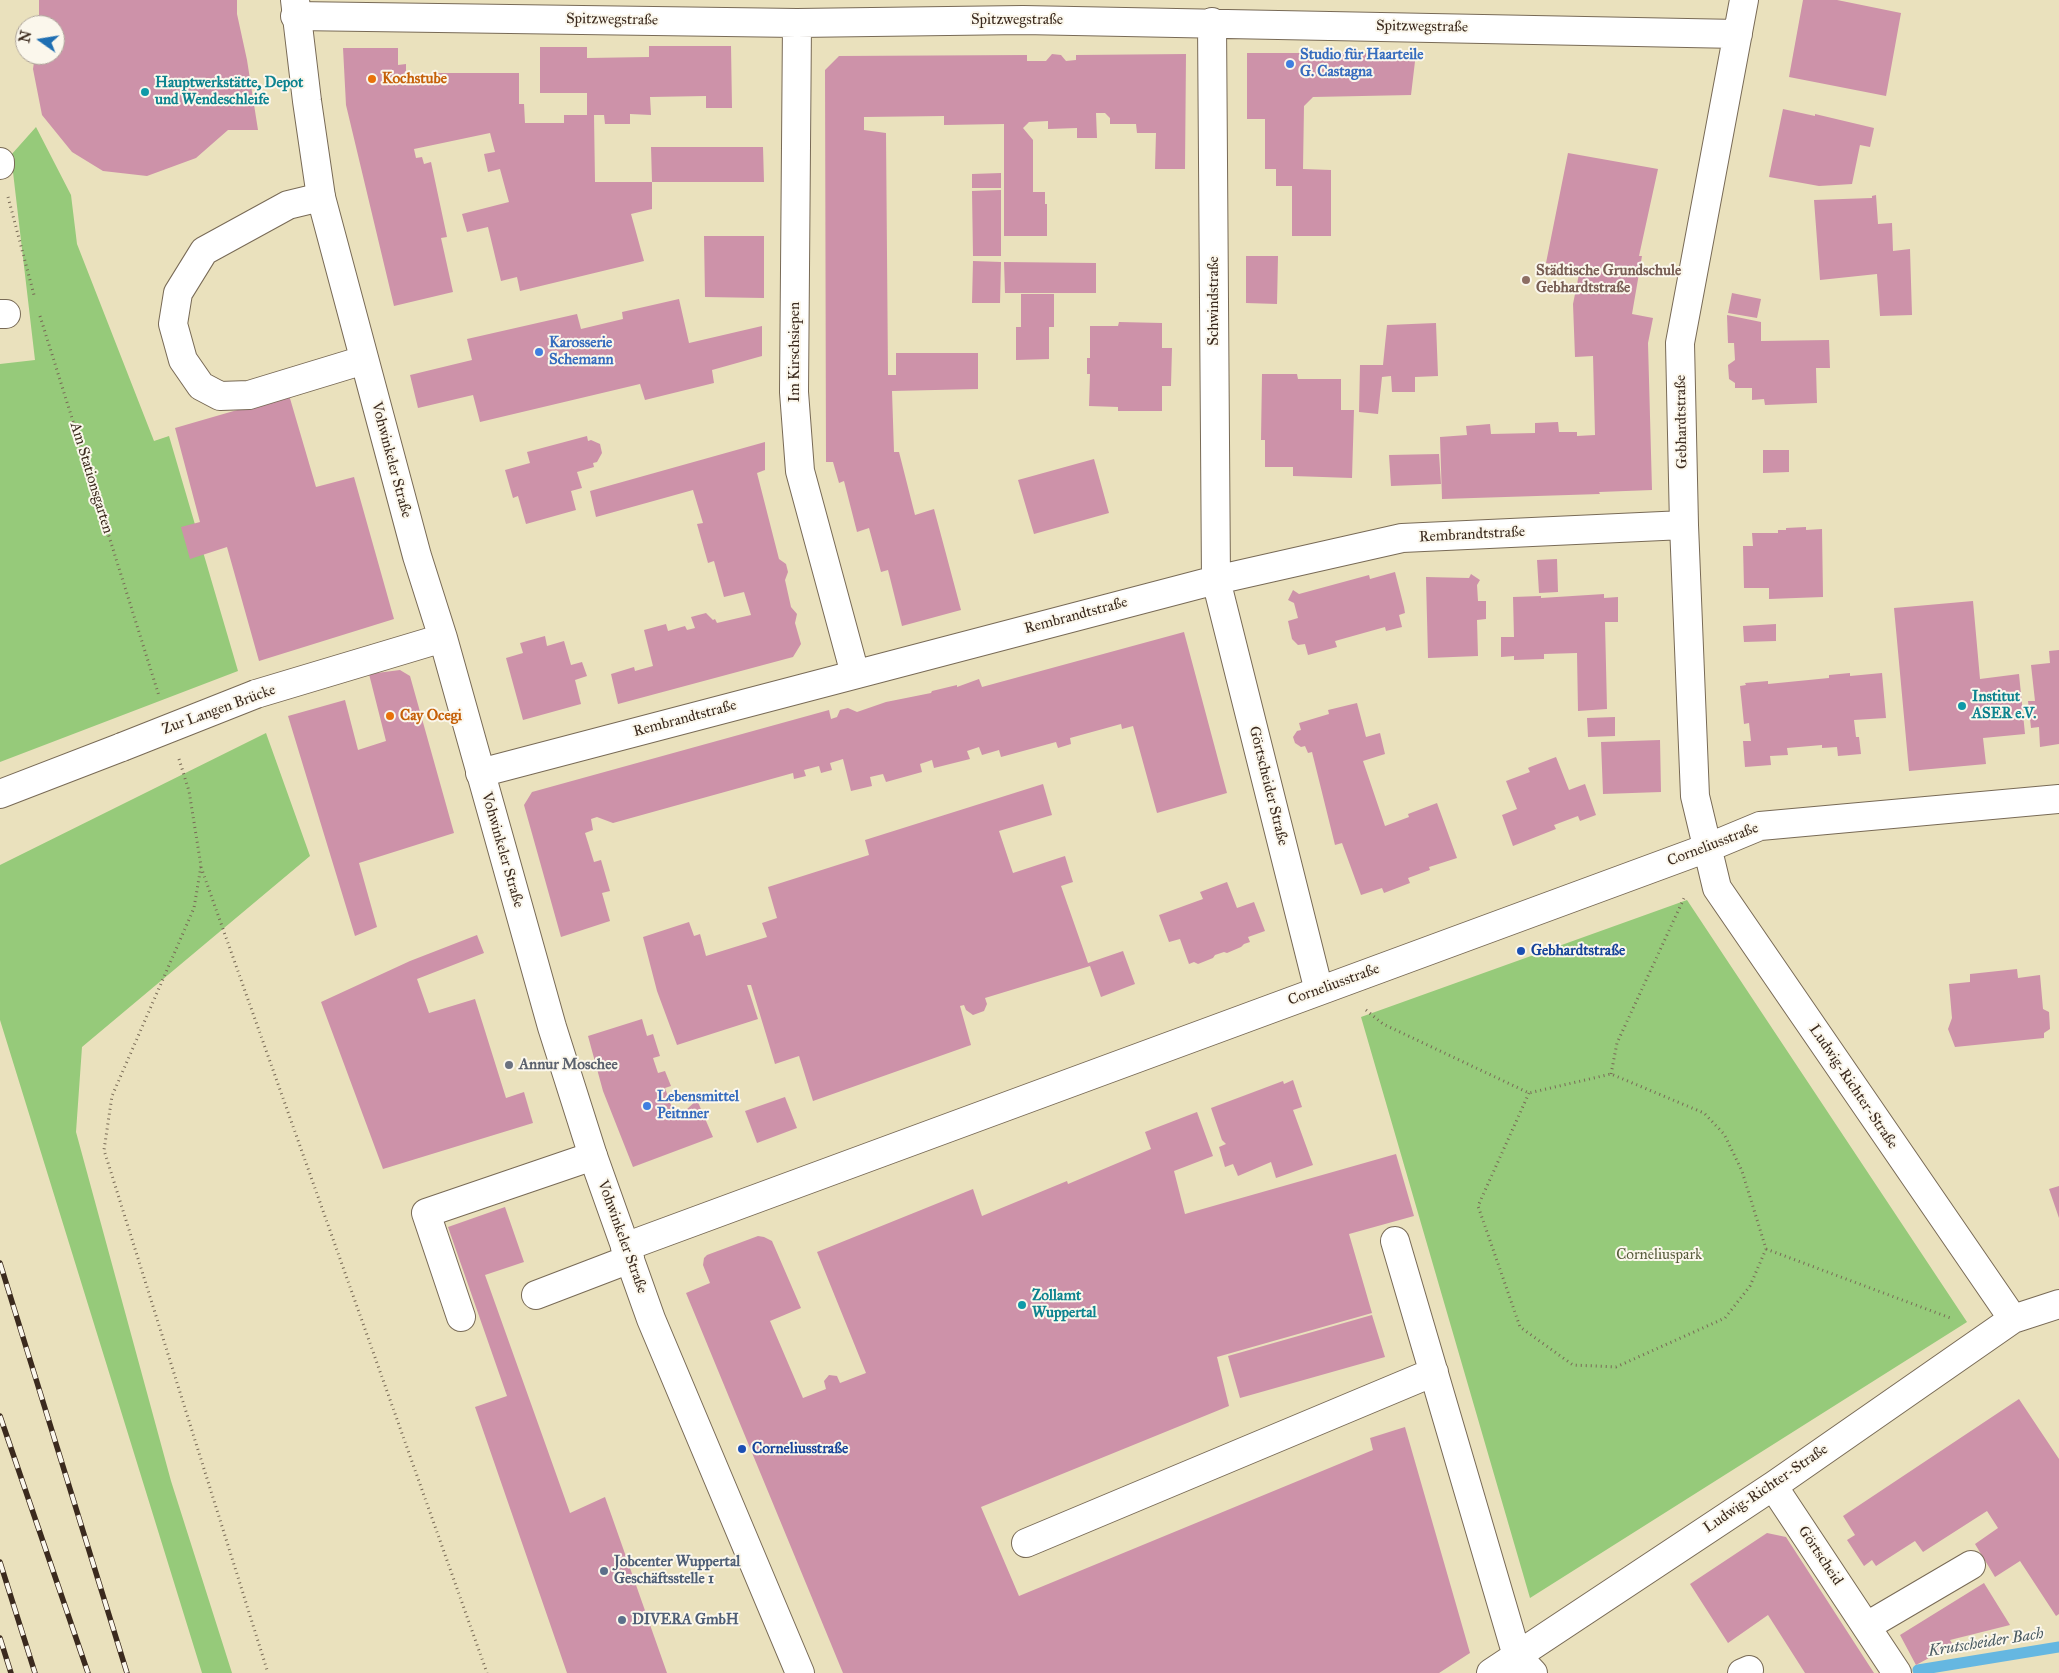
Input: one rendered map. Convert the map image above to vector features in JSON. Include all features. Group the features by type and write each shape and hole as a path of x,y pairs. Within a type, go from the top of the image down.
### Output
{"street":[{"name":"Gebhardtstraße","path":"1707,848 1695,796 1684,525 1680,343 1744,0"},
{"name":"Spitzwegstraße","path":"295,8 589,10 797,23 1023,20 1212,22 1738,34"},
{"name":"Vohwinkeler Straße","path":"295,8 321,197 417,556 443,638 552,1027 593,1156 651,1319 800,1673"},
{"name":"Schwindstraße","path":"1212,22 1216,580"},
{"name":"Im Kirschsiepen","path":"797,23 794,392 800,471 855,674"},
{"path":"321,197 288,205 204,251 178,293 173,324 183,360 201,386 220,396 249,395 364,360"},
{"name":"Rembrandtstraße","path":"480,773 1216,580 1402,538 1684,525"},
{"name":"Görtscheider Straße","path":"1216,580 1328,987"},
{"name":"Zur Langen Brücke","path":"0,794 256,694 443,638"},
{"name":"Corneliusstraße","path":"536,1295 628,1253 1328,987 1707,848 1760,826 2059,799"},
{"name":"Ludwig-Richter-Straße","path":"1707,848 1717,888 2013,1320"},
{"path":"461,1317 426,1213 593,1156"},
{"path":"1395,1241 1525,1664"},
{"name":"Ludwig-Richter-Straße","path":"1491,1673 1525,1664 1773,1486 2013,1320 2059,1304"},
{"path":"1026,1543 1434,1372"},
{"name":"Görtscheid","path":"1773,1486 1868,1626 1897,1673"},
{"path":"1868,1626 1971,1565"}],"path":[{"path":"0,164 35,299"},
{"name":"Am Stationsgarten","path":"38,308 159,697"},
{"path":"177,753 189,791 201,866 486,1673"},
{"path":"1611,1074 1617,1043 1707,848"},
{"path":"201,866 194,908 112,1096 104,1150 268,1673"},
{"path":"1328,987 1383,1024 1530,1093 1611,1074 1704,1113 1724,1134 1742,1170 1766,1249 1750,1286 1725,1318 1616,1367 1573,1365 1520,1327 1478,1206 1530,1093"},
{"path":"1766,1249 1951,1320 1960,1320"}],"green space":[{"path":"36,127 71,195 77,244 154,441 169,436 238,671 0,762 0,364 35,360 11,155"},
{"path":"266,733 310,856 82,1047 76,1132 171,1481 232,1673 202,1673 0,1020 0,865"},
{"name":"Corneliuspark","path":"1687,900 1967,1322 1530,1598 1361,1017"}],"building":[{"name":"Hauptwerkstätte, Depot und Wendeschleife","path":"39,0 237,0 237,14 247,60 258,130 228,130 196,158 147,176 103,171 72,152 42,115 34,65 65,65 65,15 39,15"},
{"path":"1803,0 1837,0 1901,13 1886,96 1789,77"},
{"path":"649,46 731,46 732,108 706,108 706,96 650,97 651,115 630,114 630,124 605,124 604,115 594,115 595,182 652,182 652,209 631,214 644,261 520,291 517,277 501,281 488,227 467,232 462,214 509,202 500,169 488,172 484,154 495,152 490,133 414,149 416,158 422,157 424,164 431,162 447,237 441,238 453,292 394,306 346,105 343,48 398,48 398,65 406,64 406,78 436,78 436,73 519,73 519,104 524,104 525,123 564,123 564,115 587,115 587,93 540,93 540,47 587,47 587,58 649,57"},
{"path":"1247,53 1416,53 1411,95 1313,97 1304,106 1303,169 1331,170 1331,236 1292,236 1292,186 1276,186 1276,169 1265,169 1265,119 1247,119"},
{"path":"1052,54 1061,55 1066,61 1076,60 1076,55 1186,54 1185,169 1155,169 1156,133 1137,133 1136,124 1110,124 1110,118 1105,113 1096,113 1097,138 1077,138 1077,128 1048,129 1048,121 1029,122 1023,128 1033,140 1033,192 1045,192 1047,236 1004,236 1004,124 944,125 944,116 864,117 864,130 886,133 888,375 896,375 896,353 978,353 978,389 892,391 894,452 899,452 915,515 934,509 961,610 902,626 888,570 881,572 869,528 857,532 844,481 839,483 833,462 826,462 825,70 839,56 1027,55 1027,61 1046,61"},
{"path":"1783,109 1815,116 1815,114 1874,128 1870,147 1860,145 1852,184 1819,186 1769,177"},
{"path":"651,147 763,147 764,182 652,182"},
{"path":"1568,153 1658,169 1639,256 1642,256 1632,314 1653,318 1648,343 1652,490 1599,492 1600,494 1442,499 1440,437 1467,435 1466,426 1490,424 1491,434 1535,433 1535,423 1558,422 1559,432 1577,432 1577,436 1595,435 1593,356 1575,357 1573,304 1580,269 1546,263"},
{"path":"1001,173 1001,188 972,188 972,174"},
{"path":"1001,190 1001,256 973,256 972,191"},
{"path":"1876,195 1878,224 1892,223 1893,251 1910,249 1912,315 1880,316 1877,274 1820,280 1814,200 1872,198 1872,196"},
{"path":"704,236 764,236 764,298 705,297"},
{"path":"1246,256 1278,256 1277,304 1246,303"},
{"path":"973,261 1001,262 1000,303 972,303"},
{"path":"1004,262 1096,263 1096,293 1005,293"},
{"path":"1732,293 1761,299 1757,318 1728,313"},
{"path":"1021,294 1054,294 1054,327 1049,327 1049,359 1016,360 1016,327 1021,327"},
{"path":"679,299 689,343 762,326 762,356 712,370 714,383 645,400 640,384 480,422 473,395 418,408 410,375 472,360 467,339 577,314 581,329 623,319 622,312"},
{"path":"1727,315 1761,322 1761,341 1829,340 1830,368 1816,368 1817,403 1765,405 1764,399 1752,400 1752,388 1735,388 1735,383 1729,379 1728,365 1735,360 1734,343 1728,343"},
{"path":"1119,322 1162,323 1162,348 1172,348 1171,386 1162,386 1162,411 1118,411 1118,407 1089,406 1090,374 1087,374 1087,358 1090,358 1090,326 1118,326"},
{"path":"1436,323 1438,376 1415,377 1415,392 1392,392 1391,376 1382,377 1378,414 1359,412 1360,365 1383,365 1387,325"},
{"path":"1262,374 1297,374 1298,379 1341,379 1341,410 1354,410 1352,478 1293,476 1293,467 1265,467 1265,440 1261,440"},
{"path":"289,395 316,487 354,477 394,619 259,661 227,547 190,559 181,527 200,522 175,428"},
{"path":"587,436 588,441 591,440 600,444 602,453 597,462 593,463 594,467 577,472 582,488 571,491 576,510 526,524 518,496 513,498 505,470 530,463 527,452"},
{"path":"765,442 765,470 757,473 779,559 786,564 788,572 785,580 791,607 797,614 795,623 801,644 793,657 618,704 611,674 634,667 635,671 653,666 644,630 666,624 668,631 685,626 687,630 695,628 691,617 706,613 713,620 715,619 717,623 751,615 744,592 724,597 714,561 708,563 697,524 703,523 693,490 596,517 590,491"},
{"path":"1763,450 1789,450 1789,472 1763,473"},
{"path":"1439,454 1441,484 1391,486 1389,455"},
{"path":"1094,459 1109,513 1034,534 1018,480"},
{"path":"1806,527 1806,530 1822,529 1823,597 1769,599 1769,588 1744,588 1743,546 1753,546 1752,533 1778,533 1778,530 1786,530 1786,528"},
{"path":"1557,559 1558,592 1539,593 1537,560"},
{"path":"1395,572 1405,613 1399,615 1402,627 1386,631 1385,627 1335,641 1337,647 1308,655 1305,644 1298,645 1292,639 1288,621 1298,618 1294,603 1288,600 1293,590 1299,594 1369,575 1370,579"},
{"path":"1471,574 1480,580 1477,585 1478,601 1486,601 1486,619 1477,620 1478,656 1428,658 1426,577 1469,578"},
{"path":"1604,594 1604,598 1618,597 1618,622 1605,622 1607,709 1578,711 1577,653 1544,654 1544,659 1514,660 1514,656 1501,657 1501,637 1514,637 1513,597 1541,596 1541,598"},
{"name":"Institut ASER e.V.","path":"1973,601 1980,679 2019,674 2025,734 1983,738 1986,764 1909,771 1894,608"},
{"path":"1776,624 1776,641 1744,642 1743,626"},
{"path":"1184,632 1227,793 1157,813 1133,726 1122,729 1121,724 1070,738 1071,744 1058,748 1056,742 1001,757 999,750 982,755 979,747 967,751 970,759 934,768 932,760 920,764 922,772 886,782 883,774 870,777 872,786 851,791 843,759 830,763 832,770 821,773 819,766 804,770 806,776 794,779 793,773 613,823 597,817 591,819 593,830 585,833 594,862 601,860 610,891 602,893 610,921 561,937 524,805 532,792 829,710 831,719 837,717 840,710 848,708 857,712 886,702 931,693 932,691 957,685 957,687 979,679 982,687"},
{"path":"545,636 547,646 564,641 571,665 582,662 587,676 575,680 581,704 523,720 506,658 523,653 520,643"},
{"path":"2059,650 2059,744 2040,747 2039,727 2031,728 2028,701 2035,701 2031,665 2050,663 2049,651"},
{"path":"400,670 410,676 454,833 359,863 377,927 355,936 288,716 345,700 358,750 386,741 369,674"},
{"path":"1850,673 1850,676 1882,673 1886,718 1854,720 1861,754 1838,756 1837,747 1822,748 1822,745 1787,748 1788,755 1770,756 1771,765 1745,767 1743,741 1751,741 1749,723 1744,724 1740,686 1746,685 1745,683 1768,681 1768,684 1829,678 1829,675"},
{"path":"1357,703 1366,737 1380,733 1385,754 1363,761 1385,826 1409,817 1408,814 1437,803 1457,858 1429,867 1430,870 1408,878 1410,883 1384,893 1382,888 1361,895 1342,843 1335,845 1312,752 1308,753 1305,746 1301,747 1295,743 1293,737 1297,731 1301,730 1299,723 1329,714 1328,710"},
{"path":"1615,717 1615,736 1588,737 1587,718"},
{"path":"1660,740 1661,792 1603,794 1601,742"},
{"path":"1556,757 1569,790 1585,784 1596,815 1580,821 1578,816 1554,825 1556,829 1513,846 1502,815 1517,809 1506,781 1530,772 1528,768"},
{"path":"1043,784 1052,815 999,831 1013,873 1065,856 1073,882 1061,886 1088,963 1123,951 1135,984 1101,997 1090,966 985,998 987,1004 984,1011 973,1015 966,1010 964,1005 960,1006 971,1045 813,1101 799,1056 775,1064 751,985 747,985 758,1019 677,1045 657,991 643,937 689,922 694,936 700,934 706,956 767,937 762,923 777,918 768,887 869,855 865,840"},
{"path":"1227,882 1237,908 1254,902 1265,931 1248,937 1250,942 1241,947 1227,953 1215,955 1213,958 1198,964 1194,962 1189,964 1180,939 1169,942 1159,915 1203,899 1200,892"},
{"path":"477,935 484,953 417,979 429,1013 475,999 506,1098 524,1092 533,1123 383,1169 321,1002 410,961"},
{"path":"2017,969 2018,978 2040,975 2043,1009 2049,1012 2050,1029 2044,1033 2044,1038 1955,1047 1948,1029 1952,1018 1949,984 1970,982 1970,974"},
{"path":"642,1019 647,1036 653,1034 660,1056 653,1058 658,1073 665,1071 671,1086 665,1088 676,1119 697,1100 713,1137 633,1167 603,1091 588,1036"},
{"path":"1293,1080 1302,1107 1293,1110 1313,1165 1276,1178 1271,1162 1238,1176 1233,1164 1225,1167 1219,1147 1226,1144 1222,1140 1211,1108 1283,1081 1284,1084"},
{"path":"785,1097 797,1128 757,1143 745,1111"},
{"path":"1197,1112 1213,1156 1174,1171 1185,1214 1396,1154 1414,1216 1349,1234 1372,1313 1217,1357 1229,1406 981,1507 1019,1596 1373,1450 1370,1438 1405,1427 1470,1653 1439,1673 843,1673 686,1293 710,1283 703,1265 704,1258 707,1255 758,1236 772,1241 801,1308 770,1321 803,1398 826,1389 824,1381 829,1375 837,1376 840,1383 866,1373 817,1252 973,1189 982,1216 1067,1181 1068,1184 1151,1149 1145,1132"},
{"path":"2059,1186 2059,1218 2049,1189"},
{"path":"505,1207 524,1262 485,1275 570,1513 605,1497 667,1673 567,1673 475,1407 507,1396 448,1227"},
{"path":"1372,1315 1385,1357 1240,1398 1228,1356"},
{"path":"2019,1399 2059,1459 2059,1614 2056,1616 2020,1561 1995,1577 1975,1544 1998,1528 1987,1511 1923,1552 1915,1541 1876,1566 1872,1560 1864,1566 1847,1540 1855,1535 1843,1516"},
{"path":"1767,1533 1786,1537 1874,1673 1805,1673 1768,1615 1728,1643 1690,1584"},
{"path":"1984,1583 2010,1625 1950,1640 1953,1645 1916,1665 1900,1635"}],"waterway":[{"name":"Krutscheider Bach","path":"1918,1670 2059,1647"}],"railway":[{"path":"0,1263 127,1673"},
{"path":"0,1416 88,1673"},
{"path":"0,1562 35,1673"},
{"path":"0,1638 11,1673"}],"place":[{"name":"Studio für Haarteile G. Castagna","path":"1290,64"},
{"name":"Kochstube","path":"372,79"},
{"name":"Hauptwerkstätte, Depot und Wendeschleife","path":"145,92"},
{"name":"Städtische Grundschule Gebhardtstraße","path":"1526,280"},
{"name":"Karosserie Schemann","path":"539,352"},
{"name":"Institut ASER e.V.","path":"1962,706"},
{"name":"Cay Ocegi","path":"390,716"},
{"name":"Gebhardtstraße","path":"1521,951"},
{"name":"Annur Moschee","path":"509,1065"},
{"name":"Lebensmittel Peitnner","path":"647,1106"},
{"name":"Zollamt Wuppertal","path":"1022,1305"},
{"name":"Corneliusstraße","path":"742,1449"},
{"name":"Jobcenter Wuppertal Geschäftsstelle 1","path":"604,1571"},
{"name":"DIVERA GmbH","path":"622,1620"}]}
